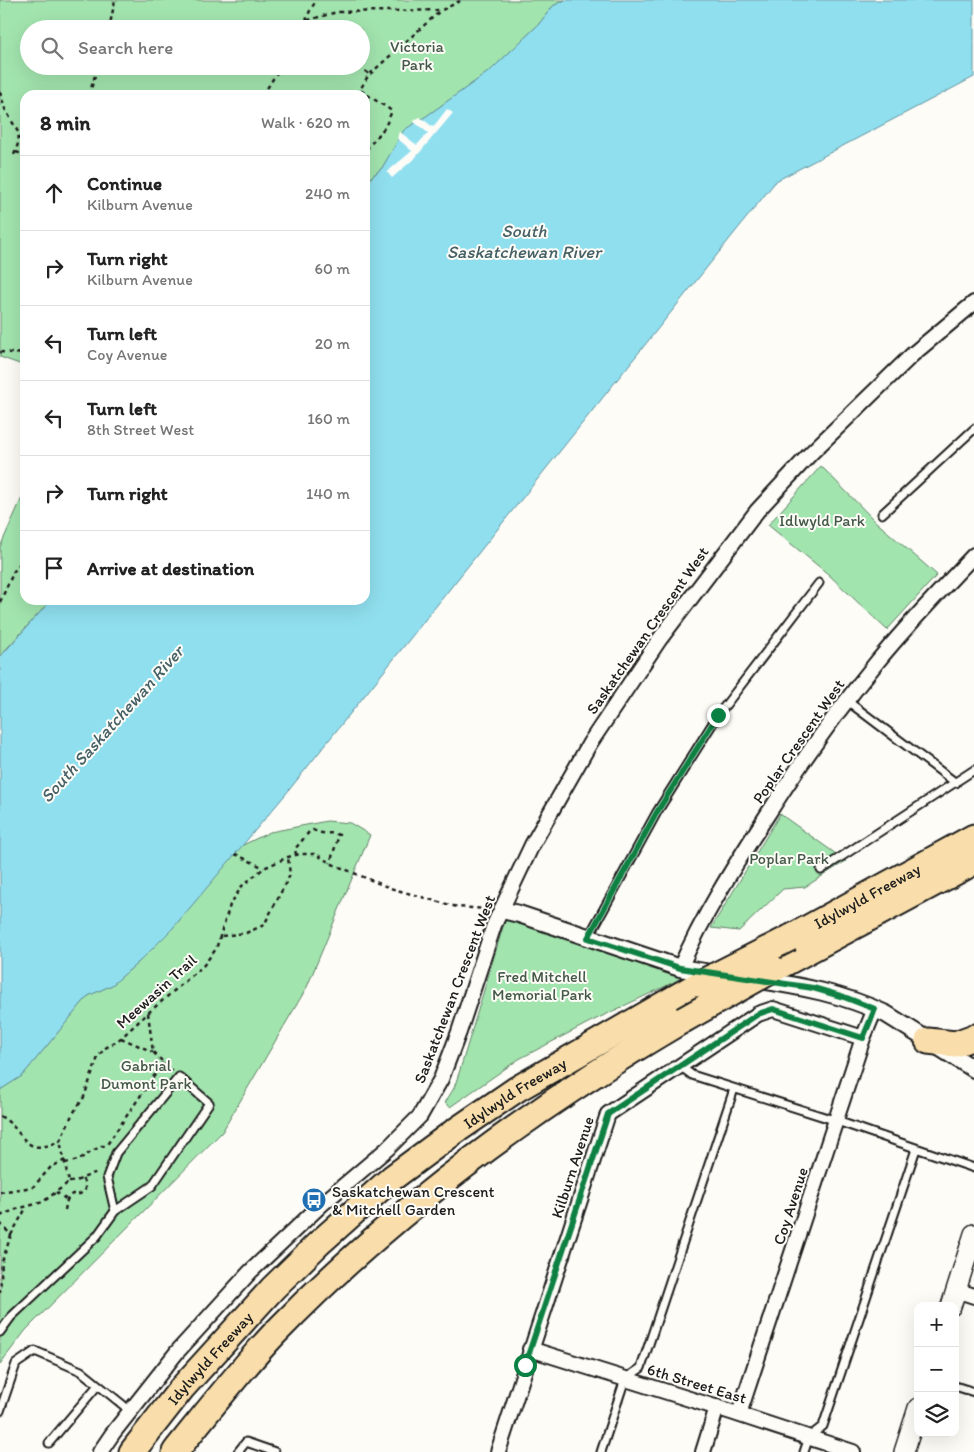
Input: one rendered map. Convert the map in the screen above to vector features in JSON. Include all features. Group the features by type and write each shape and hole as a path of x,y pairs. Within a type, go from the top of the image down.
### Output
{"highway":[{"name":"Idylwyld Freeway","path":"132,1452 194,1374 273,1288 318,1244 392,1178 454,1132 517,1089 699,984 967,853"},
{"name":"Idylwyld Freeway","path":"175,1452 227,1387 274,1334 314,1295 435,1188 503,1136 607,1066 683,1020 774,969 967,853"},
{"path":"928,1040 955,1044 974,1038"}],"main road":[{"path":"953,1298 974,1234"},
{"path":"904,1452 914,1421"}],"street":[{"name":"Saskatchewan Crescent West","path":"100,1452 177,1352 250,1272 322,1204 387,1149 420,1116 441,1079 459,1032 494,925 532,845 590,743 659,640 758,511 830,434 913,354 974,303"},
{"name":"Poplar Crescent West","path":"680,968 698,929 725,880 798,768 846,700 902,632 974,555"},
{"path":"502,910 680,968 813,988 844,997 875,1009 974,1069"},
{"name":"Kilburn Avenue","path":"498,1452 608,1114 758,1014 773,1009 863,1038"},
{"name":"Coy Avenue","path":"739,1414 863,1038 875,1009"},
{"path":"953,1298 974,1296"},
{"name":"6th Street East","path":"530,1349 739,1414 853,1452"},
{"path":"703,1452 717,1408"}],"lane":[{"path":"882,514 974,429"},
{"path":"588,938 657,812 718,715 820,583"},
{"path":"846,700 956,783"},
{"path":"821,870 974,770"},
{"path":"679,1065 692,1075 837,1121 974,1168"},
{"path":"0,1332 12,1317 97,1236 115,1211 152,1186 209,1103 179,1077 116,1153 107,1177 115,1211"},
{"path":"601,1452 625,1379 641,1368 734,1089"},
{"path":"804,1452 809,1437 823,1426 916,1149"},
{"path":"0,1411 16,1364 34,1351 81,1372 130,1412"},
{"path":"49,1443 98,1384"},
{"path":"959,1387 974,1392"},
{"path":"238,1452 246,1442 275,1452"}],"path":[{"path":"111,20 115,0"},
{"path":"306,20 317,0"},
{"path":"370,73 442,10 462,0"},
{"path":"309,20 338,12 442,10"},
{"path":"91,90 95,75"},
{"path":"266,90 275,75"},
{"path":"360,90 368,75"},
{"path":"0,92 6,109 18,132 19,141 15,153 20,154"},
{"path":"370,97 392,111 385,127 370,145"},
{"path":"0,352 20,354"},
{"path":"0,602 14,571 20,563"},
{"path":"296,855 295,849 309,832 313,830 322,834 333,832 339,835 330,863"},
{"path":"234,854 264,868"},
{"name":"Meewasin Trail","path":"60,1141 72,1115 84,1098 98,1058 104,1049 121,1038 203,966 216,949 222,936 230,905 242,886 264,868 288,857 316,854 330,863 390,888 457,907 502,910"},
{"path":"222,936 246,933 264,925 290,875 288,857"},
{"path":"148,1013 154,1052"},
{"path":"121,1038 154,1052 179,1077"},
{"path":"0,1192 33,1187 50,1167 78,1160 101,1146 106,1146 163,1063"},
{"path":"0,1116 31,1146 38,1148 49,1147 60,1141 69,1182"},
{"path":"0,1216 43,1202 69,1182 76,1182 87,1174 110,1169"},
{"path":"65,1210 67,1200 72,1194 80,1194 85,1190 82,1178"},
{"path":"56,1192 67,1200"},
{"path":"0,1292 2,1262 10,1234 26,1208"},
{"path":"0,1222 10,1234"}],"green space":[{"name":"Victoria Park","path":"0,0 565,0 553,6 538,25 491,70 405,130 382,168 370,178 370,90 20,90 20,364 0,357"},
{"name":"Idlwyld Park","path":"821,466 875,521 937,575 887,630 828,574 768,525"},
{"path":"20,502 20,605 46,605 0,656 0,547"},
{"name":"Poplar Park","path":"780,814 846,861 805,887 783,889 739,931 711,928"},
{"name":"Gabrial Dumont Park","path":"327,821 350,823 370,835 307,987 222,1132 26,1330 0,1364 0,1090 22,1076 88,996 112,985 141,960 172,929 241,846 270,832"},
{"name":"Fred Mitchell Memorial Park","path":"506,917 691,974 590,1022 519,1059 450,1107 445,1103 454,1088 460,1070"}],"water":[{"name":"South Saskatchewan River","path":"565,0 974,0 974,77 776,181 285,795 172,929 141,960 112,985 88,996 22,1076 0,1090 0,657 47,605 370,605 370,179 382,168 404,130 491,70 538,25 553,6"}],"pier":[{"path":"447,109 453,113 416,157 392,178 387,172 412,151 397,138 400,132 417,145 428,133 413,121 420,117 433,127"}],"place":[{"name":"Saskatchewan Crescent & Mitchell Garden","path":"314,1200"}],"route":[{"path":"525,1365 608,1114 758,1014 773,1009 863,1038 875,1009 813,988 680,968 588,938 657,812 718,715"}]}
